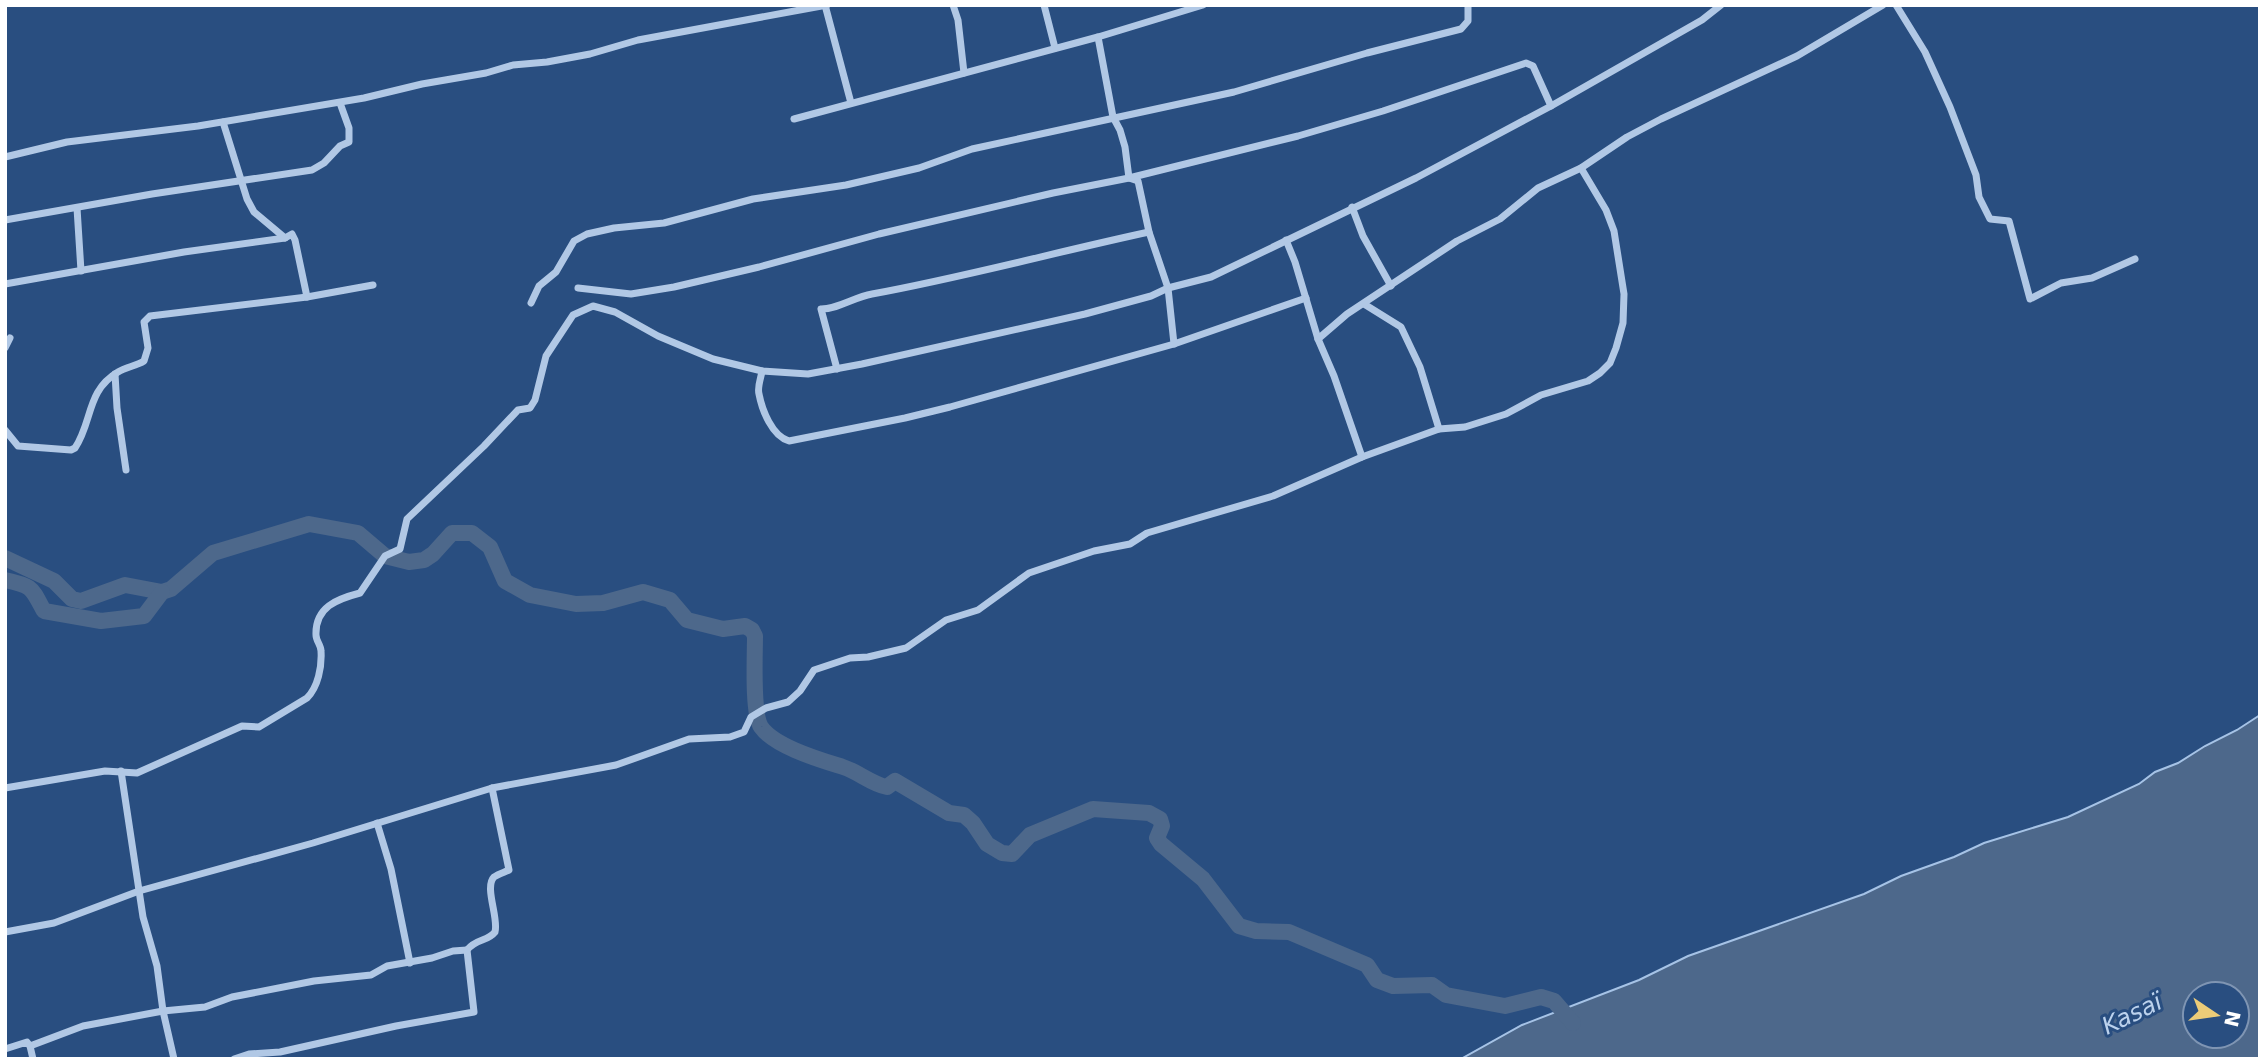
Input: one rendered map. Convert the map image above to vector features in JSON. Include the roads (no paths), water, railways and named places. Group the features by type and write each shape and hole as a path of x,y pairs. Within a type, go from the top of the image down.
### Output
{"street":[{"path":"5,158 67,142 223,122 340,103 513,65 590,54 638,40 826,5 851,103"},
{"path":"953,5 958,20 964,73"},
{"path":"1044,5 1055,48"},
{"path":"794,119 1098,37 1203,5"},
{"path":"531,303 539,286 556,272 574,241 587,234 614,228 664,223 753,199 846,185 919,168 972,149 1234,92 1461,29 1468,21 1468,5"},
{"path":"5,788 106,772 137,773 242,726 259,727 307,698 313,692 318,678 321,649 316,637 321,613 339,598 360,593 385,556 400,549 407,519 518,410 530,408 535,400 546,356 573,316 593,306 615,312 657,336 713,359 762,371 807,374 1085,314 1211,277 1416,178 1551,106 1702,20 1721,5"},
{"path":"1318,339 1348,314 1457,240 1500,219 1538,188 1581,168 1627,137 1797,56 1882,5"},
{"path":"1896,5 1925,52 1950,107 1976,175 1979,197 1990,219 2010,221 2030,299 2061,284 2092,278 2134,260"},
{"path":"1098,37 1113,117 1125,147 1129,178"},
{"path":"578,288 631,294 759,267 892,231 1129,178 1359,119 1526,63 1533,66 1551,106"},
{"path":"5,220 312,170 319,167 340,146 349,142 349,128 340,103"},
{"path":"223,122 240,180 254,212 285,238"},
{"path":"5,932 54,923 139,891 492,788 616,765 689,739 730,737 744,732 751,717 766,708 788,702 800,691 814,670 850,658 868,657 906,648 946,620 978,611 1029,573 1094,551 1130,544 1147,533 1273,496 1362,457 1438,429 1465,427 1506,414 1541,395 1588,381 1610,363 1623,323 1624,294 1618,251 1606,209 1581,168"},
{"path":"1129,178 1138,181 1149,232 1168,288 1174,344"},
{"path":"1352,207 1363,236 1391,286"},
{"path":"76,208 81,271"},
{"path":"837,369 821,309 830,309 865,295 955,279 1018,261 1149,232"},
{"path":"5,284 184,252 285,238 292,234 307,297"},
{"path":"1286,240 1318,339 1362,457"},
{"path":"5,430 18,446 71,450 75,448 93,397 100,387 115,374 144,361 148,348 144,322 150,316 307,297 373,285"},
{"path":"762,371 758,392 768,419 779,436 789,440 905,418 1174,344 1306,298"},
{"path":"1364,304 1401,327 1420,367 1438,429"},
{"path":"5,348 10,338"},
{"path":"115,374 126,470"},
{"path":"121,771 143,917 157,966 163,1011 174,1059"},
{"path":"30,1046 83,1026 163,1011 205,1007 232,997 314,981 371,975 387,966 467,950 474,942 489,938 495,932 496,920 491,899 491,882 495,876 509,870 492,788"},
{"path":"377,823 391,869 410,963"},
{"path":"234,1059 474,1012 467,950"},
{"path":"5,1049 27,1042 33,1059"}],"water":[{"name":"Kasaï","path":"2260,715 2260,1059 1461,1059 1522,1025 1639,980 1688,956 1864,894 1984,843 2068,817 2139,784 2155,772 2178,763"}],"waterway":[{"path":"5,558 54,581 72,599 81,601 125,585 162,592 171,589 213,553 309,524 358,533 385,556 409,562 424,560 433,554 452,533 472,533 490,547 505,581 530,595 576,604 603,603 643,592 670,600 687,620 723,629 745,626 752,630 755,636 756,710 761,727 768,734 787,747 849,769 870,781 887,787 895,781 949,813 964,815 987,844 1002,853 1012,854 1030,835 1093,809 1149,813 1160,819 1162,826 1157,838 1161,844 1203,879 1239,926 1256,931 1289,932 1367,965 1377,980 1393,986 1432,985 1446,995 1505,1006 1541,997 1554,1001 1573,1023"},
{"path":"5,580 30,589 44,611 101,621 144,616 162,592"}]}
